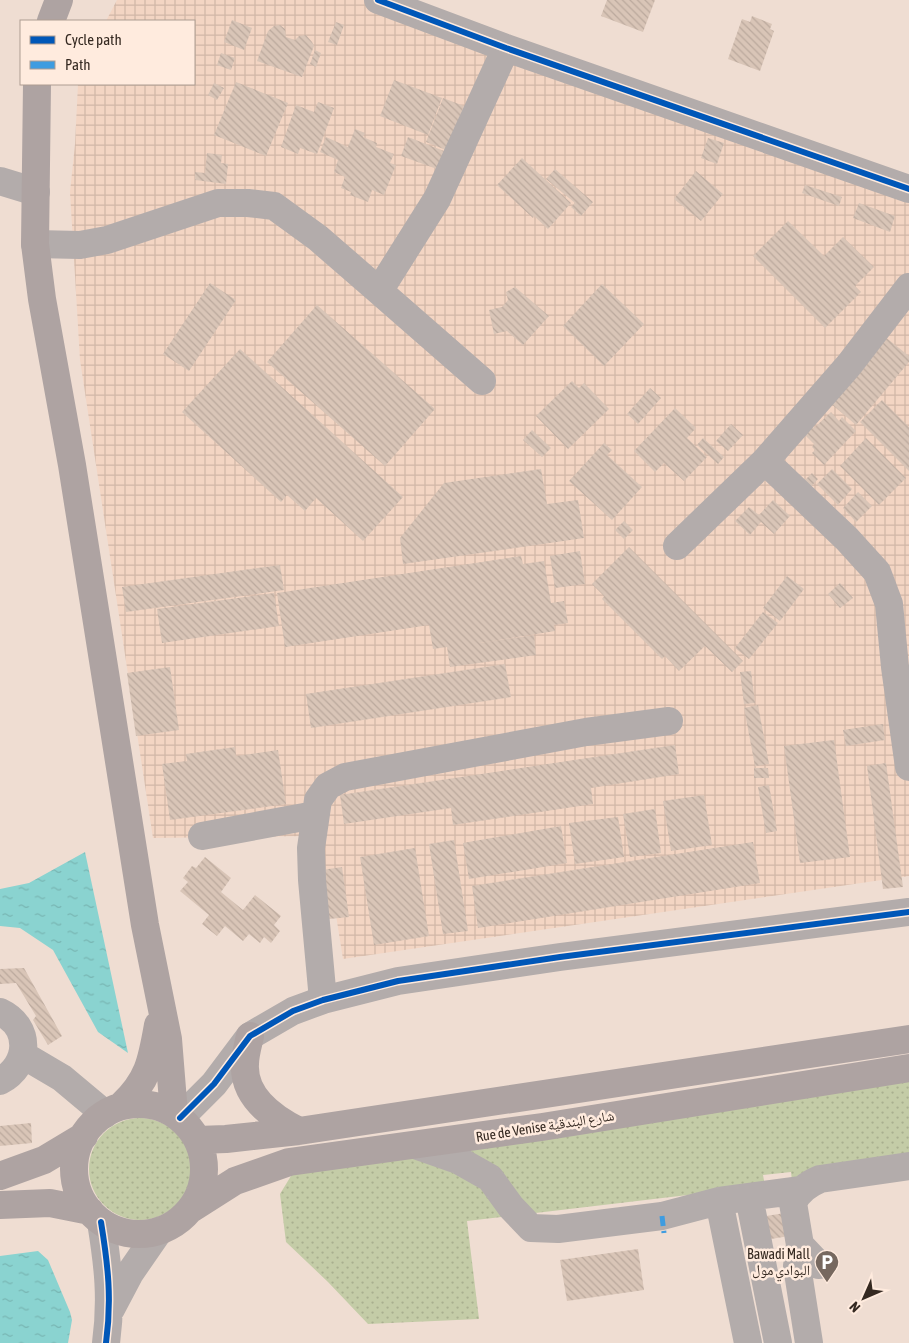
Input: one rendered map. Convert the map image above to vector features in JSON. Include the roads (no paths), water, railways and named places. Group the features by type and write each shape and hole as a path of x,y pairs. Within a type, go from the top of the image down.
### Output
{"main road":[{"path":"51,20 59,0"},
{"path":"0,1205 50,1203 96,1216 126,1232 139,1234 159,1231 177,1223 191,1209 201,1192 204,1171 186,1126 173,1074 145,925 72,465 42,299 35,244 38,85"},
{"path":"0,1176 44,1160 84,1136 137,1091 151,1064 161,1003"},
{"path":"250,1036 244,1065 252,1093 272,1116 299,1131"},
{"path":"114,1109 148,1105 164,1108 186,1126 226,1139 299,1131 909,1039"},
{"name":"Rue de Venise شارع البندقية","path":"191,1209 235,1181 279,1165 324,1157 418,1146 909,1068"},
{"path":"84,1136 78,1147 75,1162 75,1178 79,1193 96,1216"}],"street":[{"path":"378,0 506,48 909,189"},
{"path":"379,291 437,199 506,48"},
{"path":"0,181 36,192"},
{"path":"35,244 80,245 107,240 218,203 248,203 274,206 318,238 482,381"},
{"path":"677,546 765,461 849,365 909,287"},
{"path":"765,461 847,539 877,572 889,604 895,667 909,767"},
{"path":"323,1000 312,880 311,848 318,800 328,786 345,778 586,732 669,721"},
{"path":"202,836 315,815"},
{"path":"186,1126 214,1084 250,1036 293,1011 323,1000 398,982 532,961 909,912"},
{"path":"0,1012 12,1020 20,1030 23,1042 22,1055 18,1066 11,1074 0,1081"},
{"path":"22,1055 114,1109"},
{"path":"418,1146 458,1160 490,1178 512,1207 532,1228 558,1229 662,1216 718,1201 801,1190 820,1179 909,1166"},
{"path":"801,1190 793,1203 800,1245 797,1266 809,1343"},
{"path":"749,1197 778,1343"},
{"path":"718,1201 748,1343"},
{"path":"96,1216 107,1259 111,1310 106,1343"},
{"path":"111,1310 130,1273 159,1231"},
{"path":"800,1245 819,1265"}],"water":[{"path":"85,852 128,1053 98,1032 53,950 20,928 0,926 0,889 29,883"},
{"path":"38,1251 48,1260 70,1312 72,1320 68,1343 0,1343 0,1256"}],"place":[{"name":"Bawadi Mall البوادي مول","path":"827,1283"}]}
